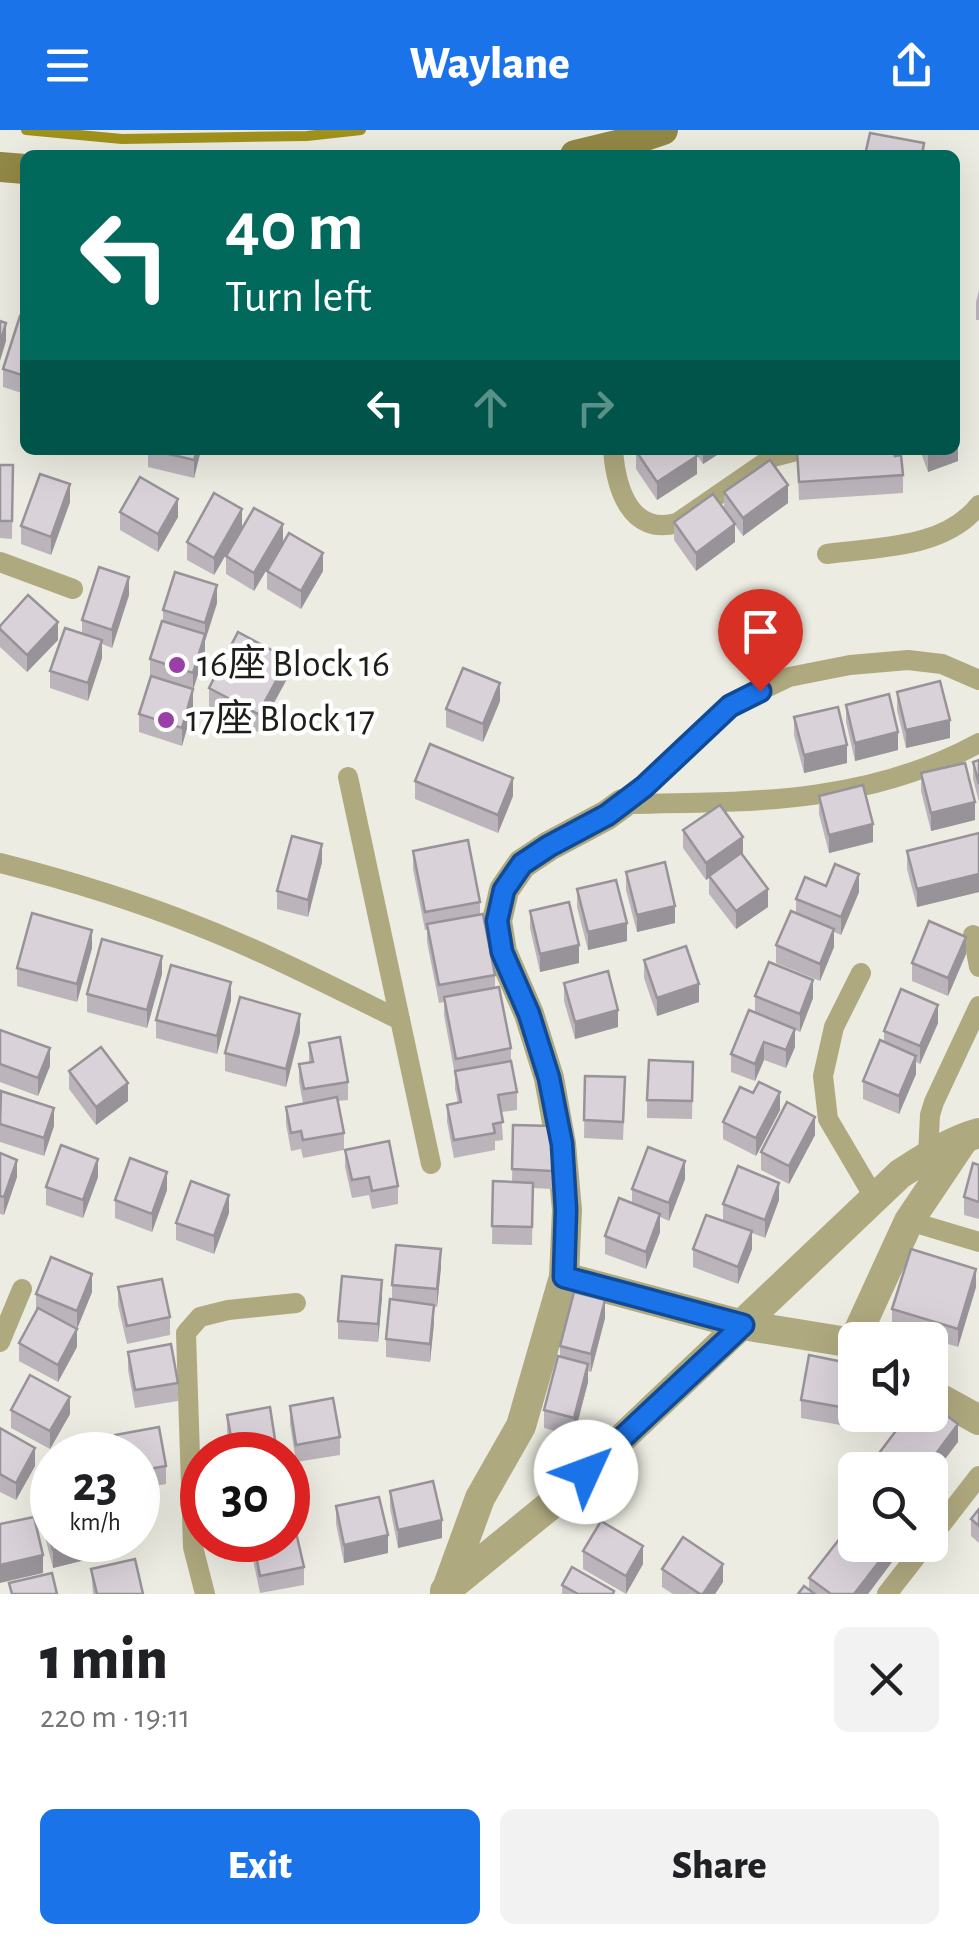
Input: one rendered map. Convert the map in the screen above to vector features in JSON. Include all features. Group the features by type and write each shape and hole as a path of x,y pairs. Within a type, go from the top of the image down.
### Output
{"main road":[{"path":"610,150 663,130"}],"street":[{"path":"442,1593 480,1498 521,1426 564,1277 566,1210 562,1144 549,1078 529,1014 502,952 497,921 504,890 522,864 622,804"},
{"path":"442,1593 558,1500 900,1174 928,1155 973,1134"},
{"path":"864,1322 908,1222 938,1176 973,1134"},
{"path":"564,1277 743,1325 838,1341"},
{"path":"948,1403 979,1420"}],"lane":[{"path":"614,455 622,490 639,520 652,526 677,523 777,455"},
{"path":"827,554 922,540 952,529 979,505"},
{"path":"0,562 74,589"},
{"path":"622,804 730,706 788,677 850,665 908,660 942,664 979,680"},
{"path":"622,804 782,800 859,789 948,760 979,743"},
{"path":"348,777 430,1164"},
{"path":"0,863 106,893 198,926 400,1020"},
{"path":"973,935 979,967"},
{"path":"861,974 834,1027 823,1076 828,1120 874,1197"},
{"path":"928,1155 934,1102 979,1006"},
{"path":"908,1222 979,1242"},
{"path":"0,1342 22,1289"},
{"path":"205,1594 193,1547 186,1333 200,1317 296,1303"},
{"path":"948,1516 979,1476"},
{"path":"887,1594 912,1562"}],"building":[{"path":"870,133 924,143 923,150 866,150"},
{"path":"20,316 20,374 3,369"},
{"path":"0,321 6,323 0,343"},
{"path":"639,455 696,455 697,456 657,482"},
{"path":"797,455 901,455 903,475 799,482"},
{"path":"770,460 788,485 743,518 724,492"},
{"path":"0,465 13,465 12,521 0,521"},
{"path":"40,474 70,484 51,537 21,526"},
{"path":"140,477 178,499 158,534 120,512"},
{"path":"214,493 242,509 214,558 187,542"},
{"path":"713,494 735,524 696,553 674,522"},
{"path":"254,508 283,524 254,573 226,556"},
{"path":"289,533 323,553 301,591 267,571"},
{"path":"99,567 129,577 112,630 82,620"},
{"path":"175,572 217,585 205,623 163,610"},
{"path":"28,595 58,622 27,655 0,626"},
{"path":"162,621 205,634 193,673 150,659"},
{"path":"65,628 102,640 88,683 50,671"},
{"path":"238,632 288,659 258,714 209,688"},
{"path":"463,668 500,683 483,724 446,709"},
{"path":"151,676 193,689 182,728 139,714"},
{"path":"940,681 950,720 906,730 897,692"},
{"path":"889,694 898,732 855,743 846,705"},
{"path":"838,707 847,745 804,755 794,717"},
{"path":"430,744 513,778 498,815 415,781"},
{"path":"979,760 979,784 973,762"},
{"path":"965,763 975,802 931,813 921,773"},
{"path":"863,785 873,824 829,835 819,796"},
{"path":"720,805 743,837 706,863 683,830"},
{"path":"979,833 979,874 917,889 907,851"},
{"path":"292,836 322,844 308,900 277,891"},
{"path":"468,840 480,902 425,912 413,851"},
{"path":"741,853 768,889 736,911 709,876"},
{"path":"665,862 675,906 637,915 626,872"},
{"path":"835,864 859,874 841,917 796,899 805,877 826,886"},
{"path":"616,880 627,923 588,932 577,889"},
{"path":"569,902 579,945 540,954 530,911"},
{"path":"791,911 834,929 820,964 776,945"},
{"path":"32,913 92,930 77,984 17,968"},
{"path":"483,914 495,975 439,985 427,924"},
{"path":"929,921 966,937 948,978 912,963"},
{"path":"102,939 162,956 147,1010 87,994"},
{"path":"686,946 699,984 657,998 644,960"},
{"path":"769,962 813,980 800,1014 755,996"},
{"path":"171,965 231,982 217,1036 156,1020"},
{"path":"608,971 618,1010 575,1022 564,983"},
{"path":"499,987 511,1048 456,1059 444,997"},
{"path":"901,989 938,1005 920,1046 884,1031"},
{"path":"240,997 300,1014 286,1069 225,1053"},
{"path":"749,1010 795,1029 786,1050 764,1042 755,1064 731,1054"},
{"path":"0,1030 50,1048 38,1078 0,1064"},
{"path":"340,1037 348,1082 304,1089 299,1064 313,1062 309,1043"},
{"path":"880,1040 916,1056 899,1096 863,1081"},
{"path":"101,1047 128,1083 96,1107 69,1071"},
{"path":"649,1060 693,1062 692,1101 647,1100"},
{"path":"511,1061 517,1092 498,1095 503,1122 493,1124 495,1133 454,1140 447,1105 461,1102 455,1071"},
{"path":"585,1076 625,1077 623,1122 584,1120"},
{"path":"759,1082 780,1092 756,1138 723,1122 740,1087 753,1093"},
{"path":"1,1091 54,1108 44,1138 0,1124"},
{"path":"337,1097 344,1133 303,1140 301,1131 291,1133 286,1107"},
{"path":"787,1102 815,1117 789,1166 761,1152"},
{"path":"513,1125 553,1126 552,1171 512,1169"},
{"path":"389,1141 398,1186 372,1191 369,1177 352,1180 345,1150"},
{"path":"61,1145 98,1159 83,1200 46,1187"},
{"path":"648,1147 685,1161 669,1203 632,1189"},
{"path":"0,1153 17,1160 4,1197 0,1196"},
{"path":"130,1158 167,1172 152,1214 115,1200"},
{"path":"973,1163 979,1165 979,1202 964,1197"},
{"path":"738,1166 779,1183 765,1220 723,1204"},
{"path":"191,1181 229,1195 214,1236 176,1223"},
{"path":"493,1181 533,1183 532,1227 492,1226"},
{"path":"619,1198 660,1214 646,1252 605,1236"},
{"path":"706,1215 752,1231 738,1267 693,1249"},
{"path":"396,1245 441,1249 437,1289 392,1285"},
{"path":"911,1249 976,1269 958,1329 948,1326 948,1322 892,1309"},
{"path":"51,1257 92,1274 77,1311 36,1294"},
{"path":"342,1276 382,1280 378,1324 338,1321"},
{"path":"162,1279 170,1317 127,1326 118,1287"},
{"path":"574,1292 605,1300 591,1354 560,1346"},
{"path":"390,1299 434,1305 430,1344 386,1339"},
{"path":"38,1308 77,1329 58,1365 19,1343"},
{"path":"171,1344 178,1383 135,1390 128,1352"},
{"path":"809,1355 838,1361 838,1407 801,1400"},
{"path":"558,1356 588,1364 574,1418 544,1410"},
{"path":"30,1375 70,1397 50,1431 11,1410"},
{"path":"333,1398 340,1437 310,1442 310,1432 294,1432 290,1406"},
{"path":"270,1407 274,1432 230,1432 227,1415"},
{"path":"948,1416 958,1424 937,1452 880,1452 895,1432 948,1432"},
{"path":"159,1427 160,1432 132,1432"},
{"path":"0,1428 30,1445 30,1457 16,1483 0,1474"},
{"path":"160,1433 166,1466 160,1467"},
{"path":"433,1481 442,1520 398,1530 390,1491"},
{"path":"379,1497 388,1535 344,1545 336,1506"},
{"path":"979,1509 979,1526 971,1519"},
{"path":"30,1518 30,1558 0,1565 0,1524"},
{"path":"601,1521 643,1546 626,1576 583,1551"},
{"path":"683,1537 723,1564 703,1594 662,1569"},
{"path":"838,1541 838,1562 879,1562 854,1594 831,1594 809,1578"},
{"path":"136,1562 143,1594 97,1594 91,1569"},
{"path":"257,1562 303,1562 304,1567 260,1576"},
{"path":"572,1567 614,1591 613,1594 578,1594 562,1585"},
{"path":"52,1573 57,1594 12,1594 9,1583"},
{"path":"804,1586 815,1594 798,1594"}],"waterway":[{"path":"26,130 122,139 307,136 361,130"}],"place":[{"name":"16座 Block 16","path":"177,665"},
{"name":"17座 Block 17","path":"166,720"}],"route":[{"path":"586,1472 743,1325 564,1277 566,1210 562,1144 549,1078 529,1014 502,952 497,921 504,890 522,864 607,815 644,787 730,706 760,691"}]}
